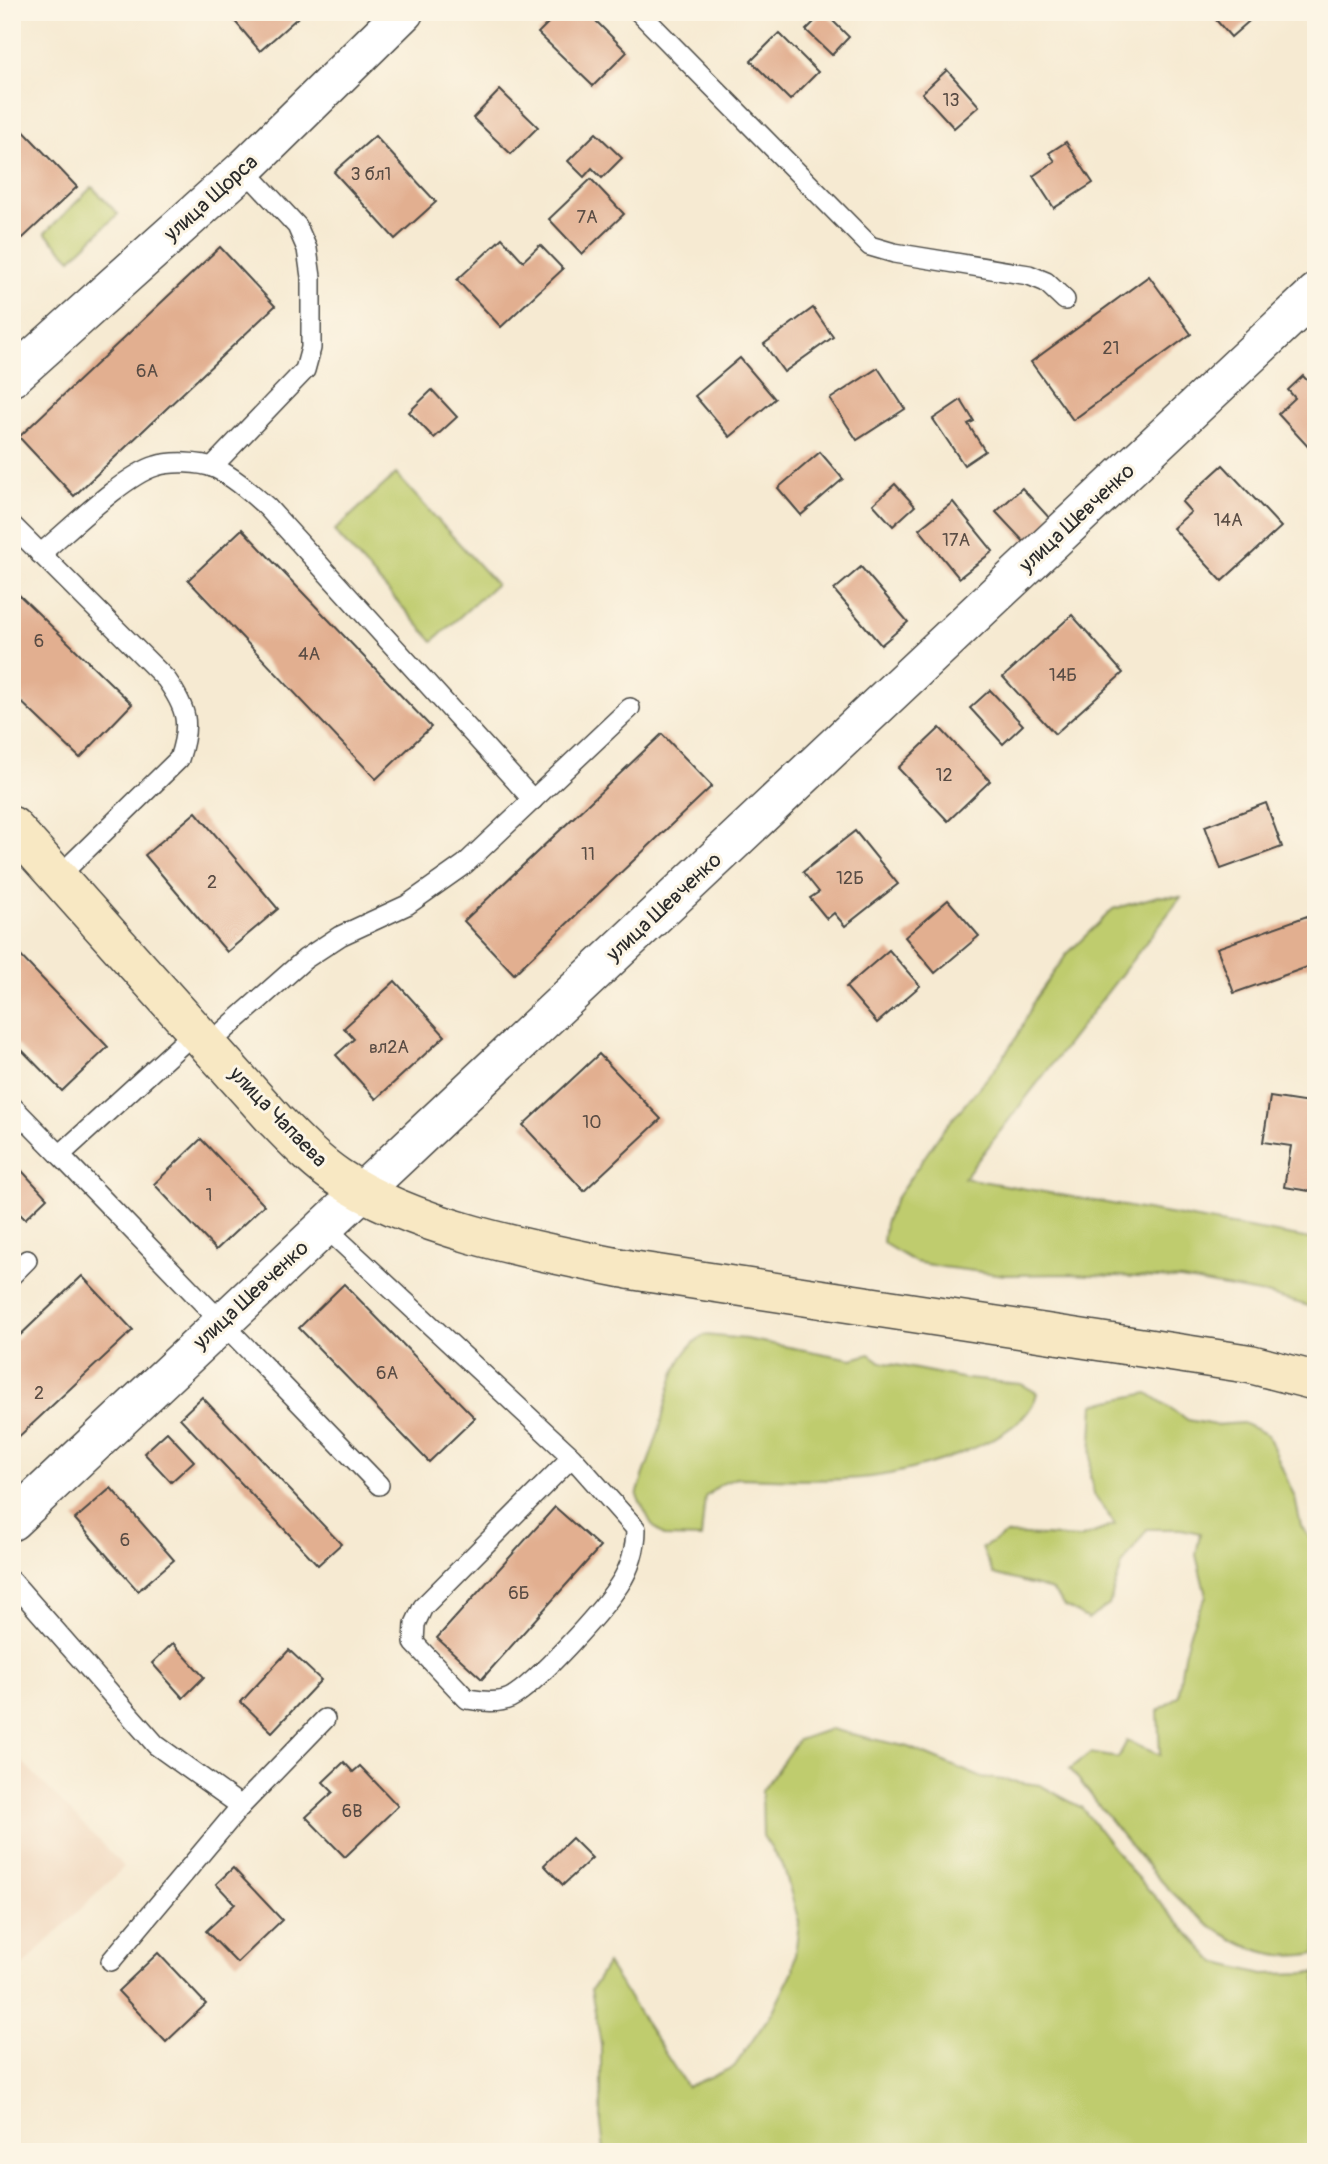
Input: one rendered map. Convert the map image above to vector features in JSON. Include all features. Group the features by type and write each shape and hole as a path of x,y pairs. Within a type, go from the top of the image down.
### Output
{"main road":[{"name":"улица Чапаева","path":"12,826 318,1162 362,1191 439,1222 548,1253 631,1270 1250,1364 1316,1381"}],"street":[{"name":"улица Щорса","path":"12,377 244,170 404,12"},
{"name":"улица Шевченко","path":"12,1521 1316,293"}],"lane":[{"path":"639,12 870,246 894,253 1029,275 1046,282 1065,300"},
{"path":"212,467 305,370 311,348 311,277 307,249 297,226 244,170"},
{"path":"40,554 125,484 155,466 182,464 212,467 236,481 267,506 533,800"},
{"path":"12,526 166,679 183,703 187,733 179,758 59,876"},
{"path":"61,1155 203,1038 305,959 340,936 407,905 438,885 630,708"},
{"path":"12,1106 379,1485"},
{"path":"324,1226 572,1457 636,1529 636,1547 619,1585 534,1682 508,1699 488,1702 467,1699 414,1643 415,1624 423,1608 572,1457"},
{"path":"12,1275 27,1260"},
{"path":"12,1581 156,1745 242,1806"},
{"path":"111,1961 242,1806 326,1718"}],"shaded area":[{"path":"12,1751 124,1867 12,1976"}],"green space":[{"path":"92,187 118,214 71,259 45,233"},
{"path":"396,474 496,584 433,641 334,531"},
{"path":"1158,896 1181,897 964,1178 1316,1240 1316,1308 1270,1295 1181,1279 1069,1274 1005,1275 942,1267 915,1262 883,1243 885,1223 895,1200 943,1130 995,1069 1018,1035 1035,999 1067,954 1113,909"},
{"path":"704,1335 746,1339 852,1359 870,1354 881,1362 966,1379 1021,1384 1037,1393 1029,1410 1013,1426 992,1440 940,1461 891,1474 854,1479 736,1478 721,1484 705,1497 701,1538 664,1537 651,1523 637,1496 676,1369 692,1345"},
{"path":"1148,1393 1188,1420 1215,1425 1243,1423 1268,1435 1295,1498 1301,1526 1316,1546 1316,1953 1278,1955 1242,1944 1207,1923 1175,1896 1145,1863 1070,1769 1090,1753 1118,1758 1127,1741 1160,1755 1158,1711 1179,1695 1186,1644 1194,1619 1206,1596 1196,1555 1200,1533 1181,1529 1147,1529 1122,1565 1109,1605 1088,1619 1065,1606 1052,1590 993,1574 982,1548 1007,1534 1080,1538 1115,1525 1094,1494 1090,1477 1094,1404"},
{"path":"830,1729 908,1747 980,1777 1040,1785 1082,1808 1133,1873 1215,1962 1263,1974 1316,1973 1316,2152 604,2152 601,2123 601,2044 591,1990 607,1964 687,2087 734,2067 773,2011 793,1971 799,1922 784,1868 763,1836 762,1791 798,1740"}],"building":[{"path":"227,12 304,12 260,51"},
{"path":"559,12 587,12 627,52 593,86 538,33"},
{"path":"824,12 849,37 832,55 806,30"},
{"path":"1209,12 1253,12 1256,15 1231,37"},
{"path":"779,33 818,72 790,100 751,61"},
{"path":"947,70 979,106 954,128 922,93"},
{"path":"500,90 538,127 511,154 473,118"},
{"path":"12,119 77,187 23,238 12,228"},
{"path":"596,133 622,158 602,178 592,168 584,177 568,161"},
{"path":"375,136 436,202 395,239 334,172"},
{"path":"1066,142 1093,183 1054,208 1033,176 1055,161 1049,153"},
{"path":"591,179 624,214 582,254 549,219"},
{"path":"502,238 523,261 540,245 563,269 501,327 457,280"},
{"path":"220,247 275,306 74,496 19,437"},
{"path":"1149,276 1191,334 1073,420 1031,362"},
{"path":"813,308 833,337 784,372 764,344"},
{"path":"740,358 775,399 730,437 695,396"},
{"path":"878,368 905,409 857,440 830,399"},
{"path":"1303,376 1316,390 1316,447 1312,451 1278,414 1295,398 1288,390"},
{"path":"432,390 457,417 434,438 409,412"},
{"path":"961,400 974,421 968,424 985,451 964,465 933,419"},
{"path":"820,452 843,479 801,515 778,488"},
{"path":"1223,465 1281,527 1222,581 1173,528 1191,512 1182,502"},
{"path":"895,484 915,506 893,526 873,504"},
{"path":"1022,488 1052,521 1027,545 996,512"},
{"path":"953,502 993,551 959,578 919,529"},
{"path":"242,529 431,727 376,779 188,580"},
{"path":"861,567 908,622 881,645 834,590"},
{"path":"12,588 132,704 80,758 12,693"},
{"path":"1072,615 1123,673 1055,734 1003,677"},
{"path":"990,690 1023,725 1003,744 970,708"},
{"path":"940,728 990,781 948,821 898,768"},
{"path":"662,734 712,786 514,974 464,921"},
{"path":"1316,765 1316,783 1315,784 1311,766"},
{"path":"1266,803 1282,847 1221,869 1205,826"},
{"path":"196,812 278,909 227,952 145,855"},
{"path":"855,831 898,884 845,926 834,913 827,919 810,898 819,892 803,872"},
{"path":"1316,895 1316,964 1234,993 1217,948 1313,914 1310,902"},
{"path":"948,900 979,936 935,973 905,937"},
{"path":"12,947 108,1047 62,1091 12,1040"},
{"path":"889,950 920,986 877,1023 846,987"},
{"path":"395,981 445,1036 376,1099 336,1055 354,1039 344,1028"},
{"path":"599,1054 661,1119 584,1191 523,1125"},
{"path":"1270,1097 1316,1104 1316,1192 1284,1187 1291,1146 1263,1142"},
{"path":"201,1139 264,1205 216,1250 154,1184"},
{"path":"12,1160 47,1198 25,1219 12,1206"},
{"path":"82,1276 133,1330 12,1443 12,1343"},
{"path":"344,1284 475,1418 429,1462 299,1328"},
{"path":"202,1397 341,1544 318,1565 180,1418"},
{"path":"167,1432 194,1461 171,1482 144,1453"},
{"path":"111,1488 174,1560 138,1591 75,1519"},
{"path":"555,1507 600,1547 482,1679 437,1638"},
{"path":"173,1643 204,1677 183,1698 152,1663"},
{"path":"289,1650 321,1680 272,1732 241,1702"},
{"path":"344,1762 353,1772 360,1766 398,1806 345,1857 306,1817 333,1792 323,1782"},
{"path":"572,1838 592,1858 563,1885 544,1865"},
{"path":"233,1868 282,1920 237,1963 206,1931 235,1904 216,1884"},
{"path":"158,1953 206,2004 166,2042 118,1991"}]}
